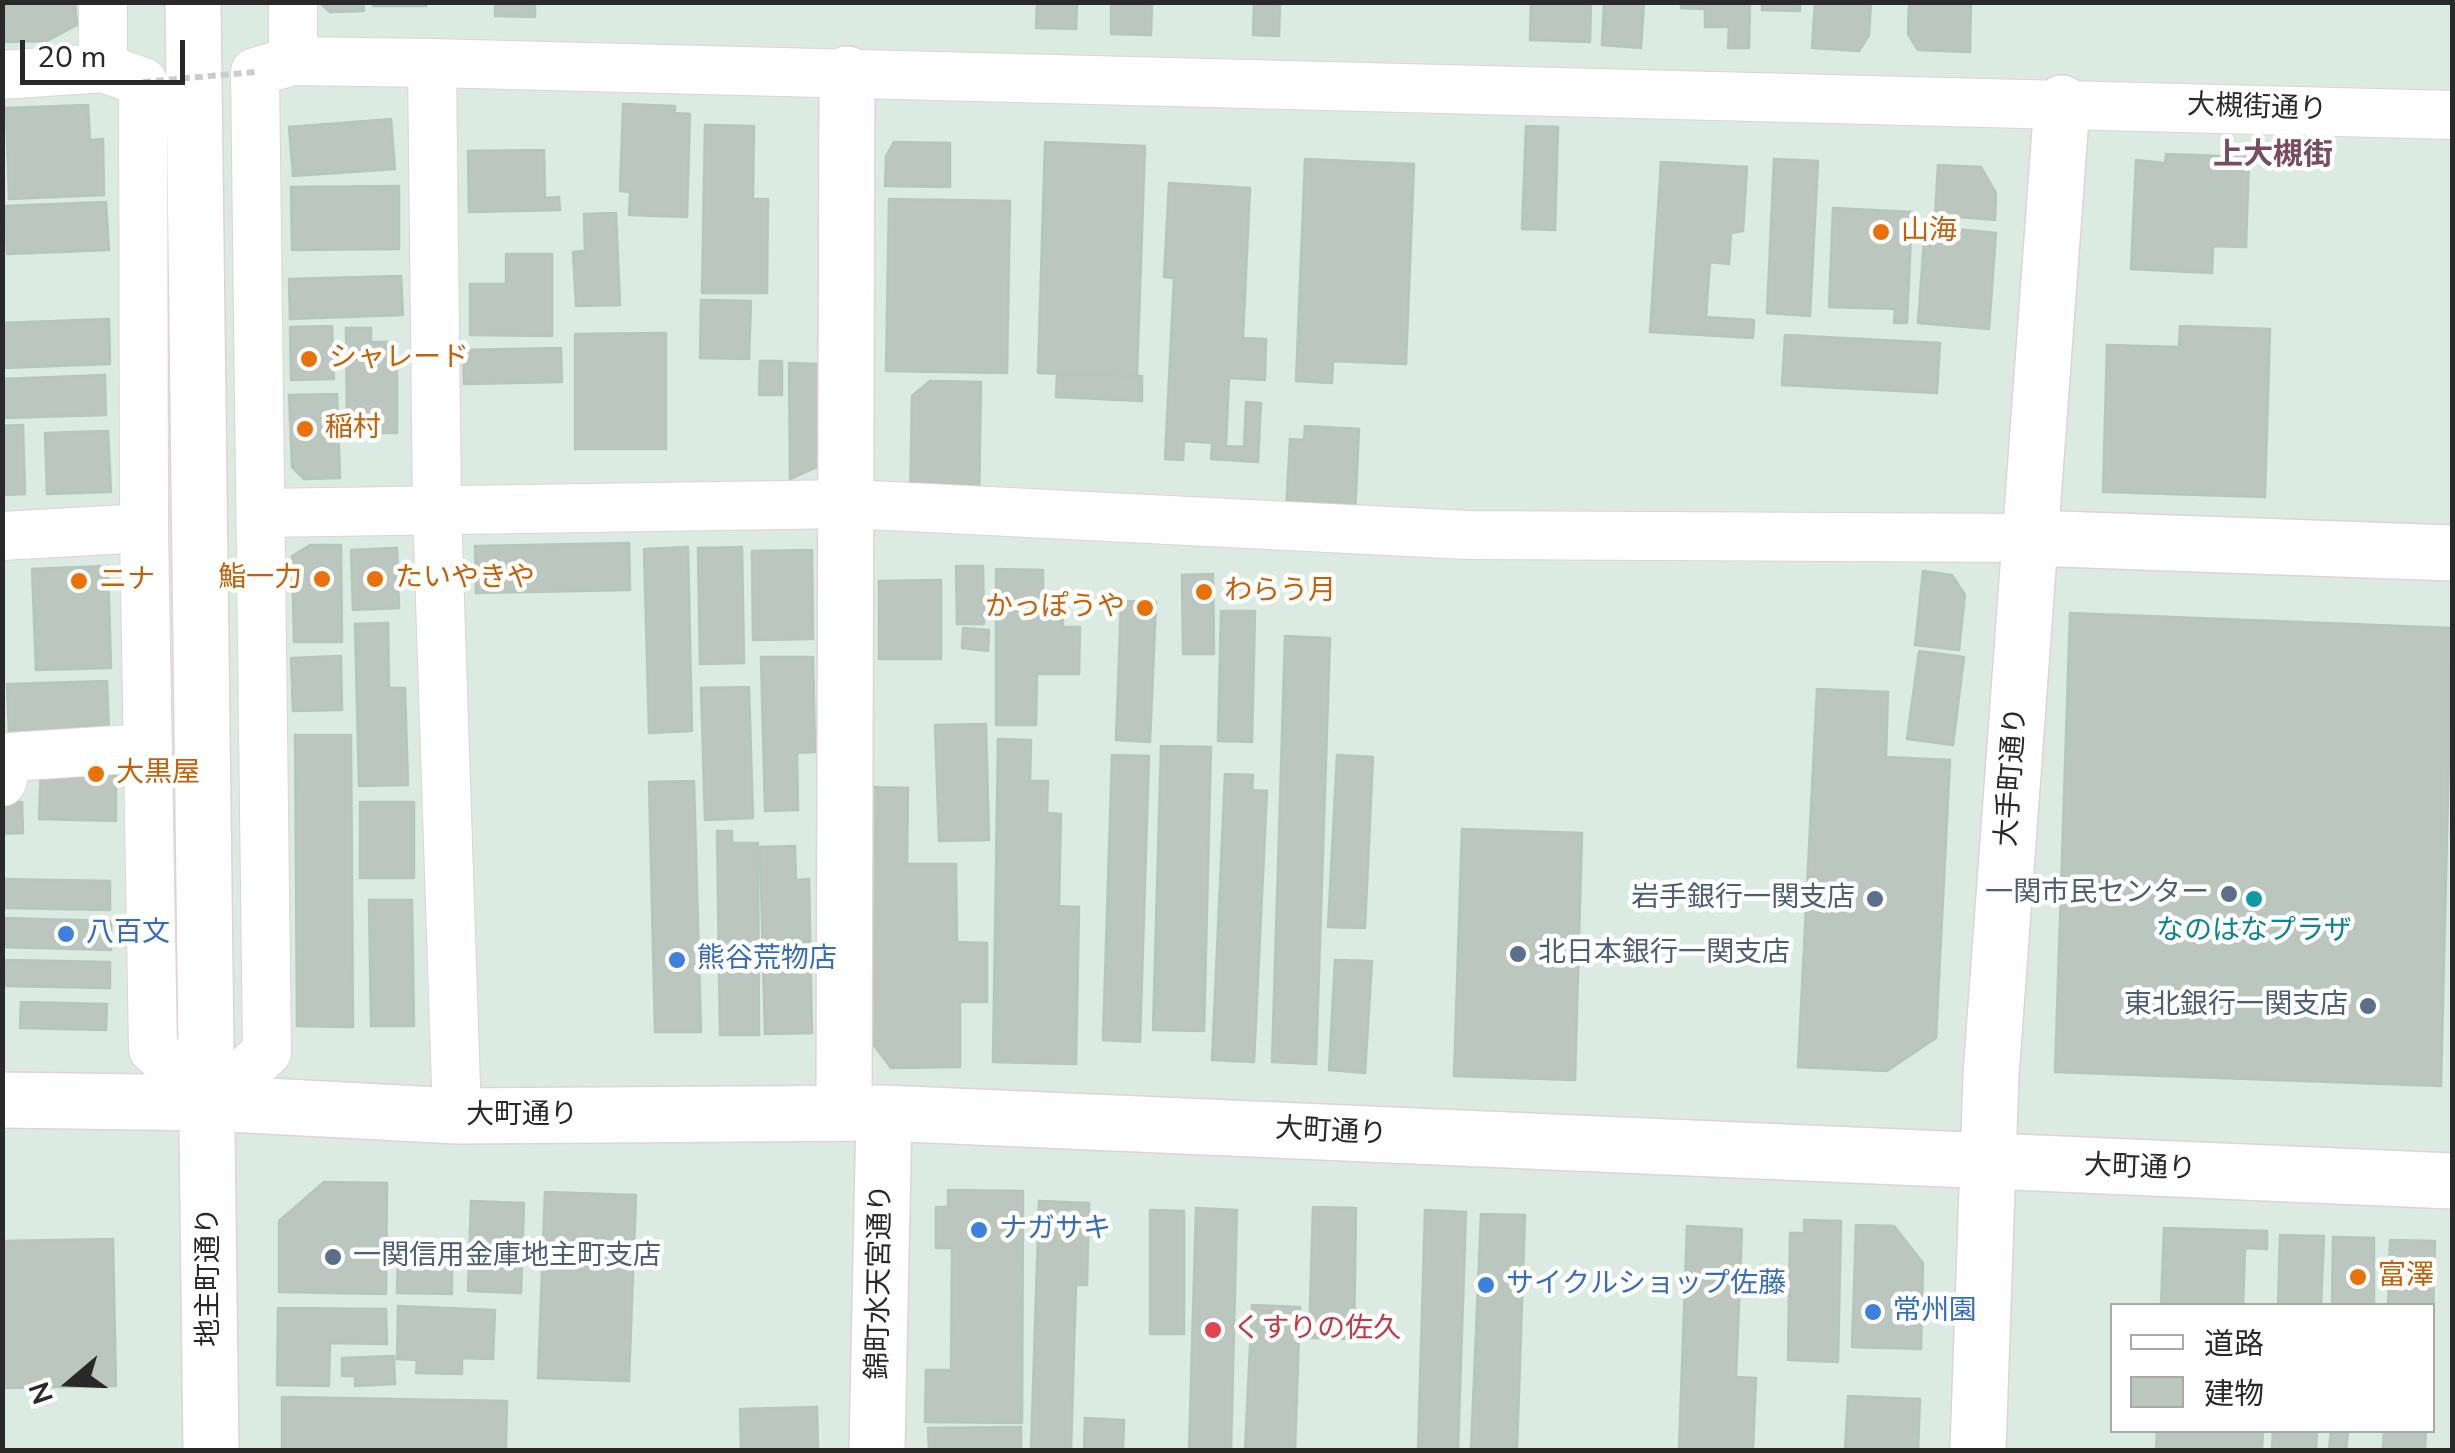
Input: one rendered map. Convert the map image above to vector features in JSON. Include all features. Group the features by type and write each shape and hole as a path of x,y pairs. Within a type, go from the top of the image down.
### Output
{"street":[{"path":"103,2 123,75 144,528 153,1049 210,1103 267,1052 262,513 274,66 293,2"},
{"name":"地主町通り","path":"194,2 210,1103 211,1450"},
{"path":"432,63 437,509 457,1116"},
{"name":"大槻街通り","path":"274,66 432,63 2452,114"},
{"name":"錦町水天宮通り","path":"847,74 849,504 877,1450"},
{"path":"2,76 123,75"},
{"name":"大手町通り","path":"1978,1450 1987,1163 2062,104"},
{"path":"262,513 849,504 1468,535 2030,538 2452,554"},
{"path":"2,536 144,528"},
{"path":"2,782 9,757 147,748"},
{"name":"大町通り","path":"2,1100 210,1103 457,1116 864,1112 2452,1181"}],"path":[{"path":"123,75 274,66"}],"building":[{"path":"5,2 75,2 77,25 47,41 6,42"},
{"path":"319,2 363,2 364,11 330,12"},
{"path":"373,2 426,2 426,6 373,6"},
{"path":"495,2 535,2 535,17 495,16"},
{"path":"1037,2 1077,2 1076,29 1036,28"},
{"path":"1111,2 1152,2 1151,35 1111,34"},
{"path":"1254,2 1280,2 1279,36 1253,35"},
{"path":"1531,2 1591,2 1590,42 1530,40"},
{"path":"1604,2 1644,2 1641,48 1602,45"},
{"path":"1681,2 1750,2 1749,48 1728,48 1729,27 1705,27 1705,9 1681,8"},
{"path":"1762,2 1800,2 1800,11 1762,10"},
{"path":"1815,2 1871,2 1869,35 1859,51 1812,48"},
{"path":"1909,2 1971,2 1970,52 1918,50 1908,34"},
{"path":"623,104 675,106 675,113 690,114 687,217 629,215 630,192 620,191"},
{"path":"88,105 90,140 103,139 104,195 9,199 6,108"},
{"path":"391,119 395,169 293,176 289,127"},
{"path":"705,125 754,126 753,199 768,199 767,293 702,293"},
{"path":"1526,126 1558,127 1555,230 1522,229"},
{"path":"894,142 950,143 950,187 885,186 886,156"},
{"path":"1045,142 1145,146 1137,376 1038,373"},
{"path":"544,150 545,198 559,197 560,210 469,212 468,151"},
{"path":"2166,154 2249,157 2246,247 2213,246 2212,273 2131,269 2136,160 2165,163"},
{"path":"1305,159 1414,164 1406,364 1333,361 1332,383 1296,381"},
{"path":"1774,159 1818,161 1810,316 1767,313"},
{"path":"1661,162 1747,167 1743,231 1731,233 1729,264 1710,262 1706,317 1754,320 1753,338 1650,332"},
{"path":"1938,165 1981,167 1996,193 1995,220 1935,215"},
{"path":"1169,183 1250,188 1243,338 1266,339 1265,380 1229,378 1226,446 1244,447 1246,402 1261,403 1258,462 1211,459 1212,443 1184,441 1183,460 1165,459 1174,278 1164,277"},
{"path":"399,186 399,249 292,250 291,187"},
{"path":"889,199 1010,201 1007,373 886,371"},
{"path":"106,202 109,250 7,254 5,206"},
{"path":"1833,208 1912,212 1907,323 1894,323 1895,309 1829,307"},
{"path":"616,213 620,305 576,306 573,252 585,251 584,214"},
{"path":"1925,226 1996,233 1989,329 1918,323"},
{"path":"506,254 552,254 552,336 470,335 470,284 506,284"},
{"path":"401,276 403,315 290,319 289,279"},
{"path":"701,300 751,301 749,359 700,358"},
{"path":"109,319 110,364 2,368 2,323"},
{"path":"332,326 334,379 291,380 290,327"},
{"path":"2180,326 2270,329 2265,497 2103,492 2107,345 2179,347"},
{"path":"346,328 371,328 371,342 397,342 397,433 347,433"},
{"path":"666,333 666,449 575,449 575,334"},
{"path":"1785,335 1940,343 1937,393 1782,385"},
{"path":"561,348 562,382 464,384 463,350"},
{"path":"760,361 782,361 782,395 759,395"},
{"path":"789,363 819,364 819,466 790,479"},
{"path":"1057,374 1142,376 1142,401 1056,397"},
{"path":"105,375 106,415 2,418 2,379"},
{"path":"930,381 981,382 979,506 910,504 912,396"},
{"path":"337,394 340,478 304,479 292,467 289,395"},
{"path":"23,425 25,494 2,495 2,426"},
{"path":"1305,426 1359,429 1355,516 1286,512 1290,439 1304,440"},
{"path":"108,431 111,492 47,494 45,433"},
{"path":"629,543 630,590 476,593 475,546"},
{"path":"310,545 341,545 342,642 294,642 292,556"},
{"path":"688,547 692,731 649,733 644,549"},
{"path":"742,547 744,663 700,664 698,548"},
{"name":"たいやきや","path":"397,548 399,608 353,610 351,550"},
{"path":"812,550 813,639 753,640 752,551"},
{"path":"108,566 111,668 36,670 32,569"},
{"path":"956,566 983,566 984,624 957,624"},
{"path":"996,569 1043,570 1043,602 1063,603 1063,627 1080,627 1079,674 1037,674 1036,725 996,725"},
{"path":"1923,571 1952,575 1965,595 1959,650 1915,645"},
{"path":"1213,574 1214,654 1183,654 1182,575"},
{"path":"941,580 941,659 879,659 879,581"},
{"path":"1121,601 1156,602 1150,742 1116,740"},
{"path":"1221,611 1255,611 1252,742 1218,741"},
{"name":"なのはなプラザ","path":"2070,613 2452,628 2441,1086 2055,1072"},
{"path":"388,623 389,688 405,688 408,785 359,786 355,624"},
{"path":"963,628 989,630 988,651 962,648"},
{"path":"1285,636 1330,638 1316,1064 1272,1062"},
{"path":"1919,651 1964,657 1953,745 1907,739"},
{"path":"341,656 342,710 293,711 291,658"},
{"path":"761,657 813,657 815,752 797,753 798,810 765,811"},
{"path":"107,681 109,731 9,734 7,684"},
{"path":"749,687 753,818 705,820 701,688"},
{"name":"岩手銀行一関支店","path":"1817,689 1888,692 1886,757 1950,760 1936,1038 1887,1071 1798,1067"},
{"path":"986,724 989,840 939,841 935,725"},
{"path":"295,735 351,735 353,1027 297,1026"},
{"path":"998,739 1031,740 1030,781 1048,781 1047,813 1061,814 1059,906 1079,907 1076,1064 993,1062"},
{"path":"1161,746 1211,747 1204,1031 1153,1030"},
{"path":"1112,755 1149,756 1140,1042 1103,1040"},
{"path":"1337,755 1373,757 1365,928 1328,927"},
{"path":"41,765 116,767 116,821 39,819"},
{"path":"1225,774 1253,775 1252,790 1267,791 1254,1062 1212,1060"},
{"path":"694,781 701,1032 655,1032 649,782"},
{"path":"871,787 908,788 907,864 956,864 957,942 987,943 987,1002 960,1002 960,1067 891,1068 873,1044"},
{"path":"2,802 22,802 23,833 2,834"},
{"path":"360,802 414,802 414,878 360,878"},
{"name":"北日本銀行一関支店","path":"1462,829 1582,833 1575,1080 1454,1076"},
{"path":"717,831 732,831 732,843 758,843 759,1035 720,1035"},
{"path":"795,846 796,880 809,879 812,1033 765,1034 760,847"},
{"path":"2,879 110,881 110,910 2,908"},
{"path":"369,900 412,900 414,1026 371,1026"},
{"path":"2,918 111,921 111,950 2,947"},
{"path":"6,960 110,962 110,988 5,986"},
{"path":"1335,960 1372,961 1365,1073 1329,1070"},
{"path":"21,1002 107,1004 106,1030 20,1028"},
{"name":"一関信用金庫地主町支店","path":"324,1182 387,1183 386,1294 279,1292 279,1221"},
{"path":"948,1190 1023,1191 1022,1423 925,1422 926,1370 951,1370 952,1248 936,1248 936,1207 948,1207"},
{"path":"545,1192 636,1195 629,1381 538,1378"},
{"path":"471,1201 524,1203 521,1293 468,1291"},
{"path":"1039,1201 1089,1203 1087,1285 1076,1285 1071,1450 1031,1450"},
{"path":"1313,1207 1356,1208 1354,1339 1309,1338"},
{"name":"くすりの佐久","path":"1196,1208 1237,1210 1231,1450 1189,1450"},
{"path":"1150,1210 1184,1211 1184,1334 1150,1334"},
{"path":"1425,1210 1466,1212 1458,1450 1418,1450"},
{"path":"1481,1214 1525,1215 1517,1450 1471,1450"},
{"path":"1804,1220 1841,1221 1838,1362 1788,1360 1790,1233 1804,1233"},
{"path":"1856,1225 1894,1226 1923,1263 1921,1349 1852,1347"},
{"path":"1687,1226 1742,1229 1736,1377 1756,1378 1753,1450 1679,1450"},
{"path":"2164,1228 2267,1231 2267,1249 2245,1248 2243,1303 2161,1303"},
{"path":"2280,1235 2324,1236 2321,1303 2278,1303"},
{"path":"2333,1237 2374,1238 2374,1303 2332,1303"},
{"path":"113,1239 116,1386 2,1388 2,1241"},
{"path":"2390,1240 2435,1241 2433,1303 2388,1303"},
{"path":"398,1255 452,1256 452,1294 397,1293"},
{"path":"1252,1305 1300,1307 1295,1450 1245,1450"},
{"path":"398,1306 495,1310 493,1359 462,1358 462,1374 416,1373 417,1360 397,1359"},
{"path":"278,1308 386,1309 387,1344 330,1343 329,1386 277,1385"},
{"path":"394,1356 395,1384 355,1386 355,1376 342,1376 342,1358"},
{"path":"1848,1396 1920,1399 1918,1450 1845,1450"},
{"path":"282,1397 507,1401 506,1450 282,1450"},
{"path":"817,1407 818,1450 741,1450 740,1409"},
{"path":"1085,1418 1124,1420 1123,1450 1084,1450"},
{"path":"1021,1427 1021,1450 929,1450 928,1428"},
{"path":"2157,1433 2263,1433 2262,1450 2156,1450"},
{"path":"2273,1433 2317,1433 2316,1450 2272,1450"},
{"path":"2331,1433 2348,1433 2346,1450 2329,1450"},
{"path":"2384,1433 2426,1433 2425,1450 2383,1450"}],"place":[{"name":"山海","path":"1881,232"},
{"name":"シャレード","path":"309,359"},
{"name":"稲村","path":"305,429"},
{"name":"鮨一力","path":"322,579"},
{"name":"たいやきや","path":"375,579"},
{"name":"ニナ","path":"79,581"},
{"name":"わらう月","path":"1204,592"},
{"name":"かっぽうや","path":"1145,608"},
{"name":"大黒屋","path":"96,774"},
{"name":"一関市民センター","path":"2229,894"},
{"name":"岩手銀行一関支店","path":"1875,899"},
{"name":"なのはなプラザ","path":"2254,899"},
{"name":"八百文","path":"66,934"},
{"name":"北日本銀行一関支店","path":"1518,954"},
{"name":"熊谷荒物店","path":"677,960"},
{"name":"東北銀行一関支店","path":"2368,1006"},
{"name":"ナガサキ","path":"979,1230"},
{"name":"一関信用金庫地主町支店","path":"333,1257"},
{"name":"富澤","path":"2358,1277"},
{"name":"サイクルショップ佐藤","path":"1486,1285"},
{"name":"常州園","path":"1873,1312"},
{"name":"くすりの佐久","path":"1213,1330"}],"district":[{"name":"上大槻街","path":"2273,157"}]}
